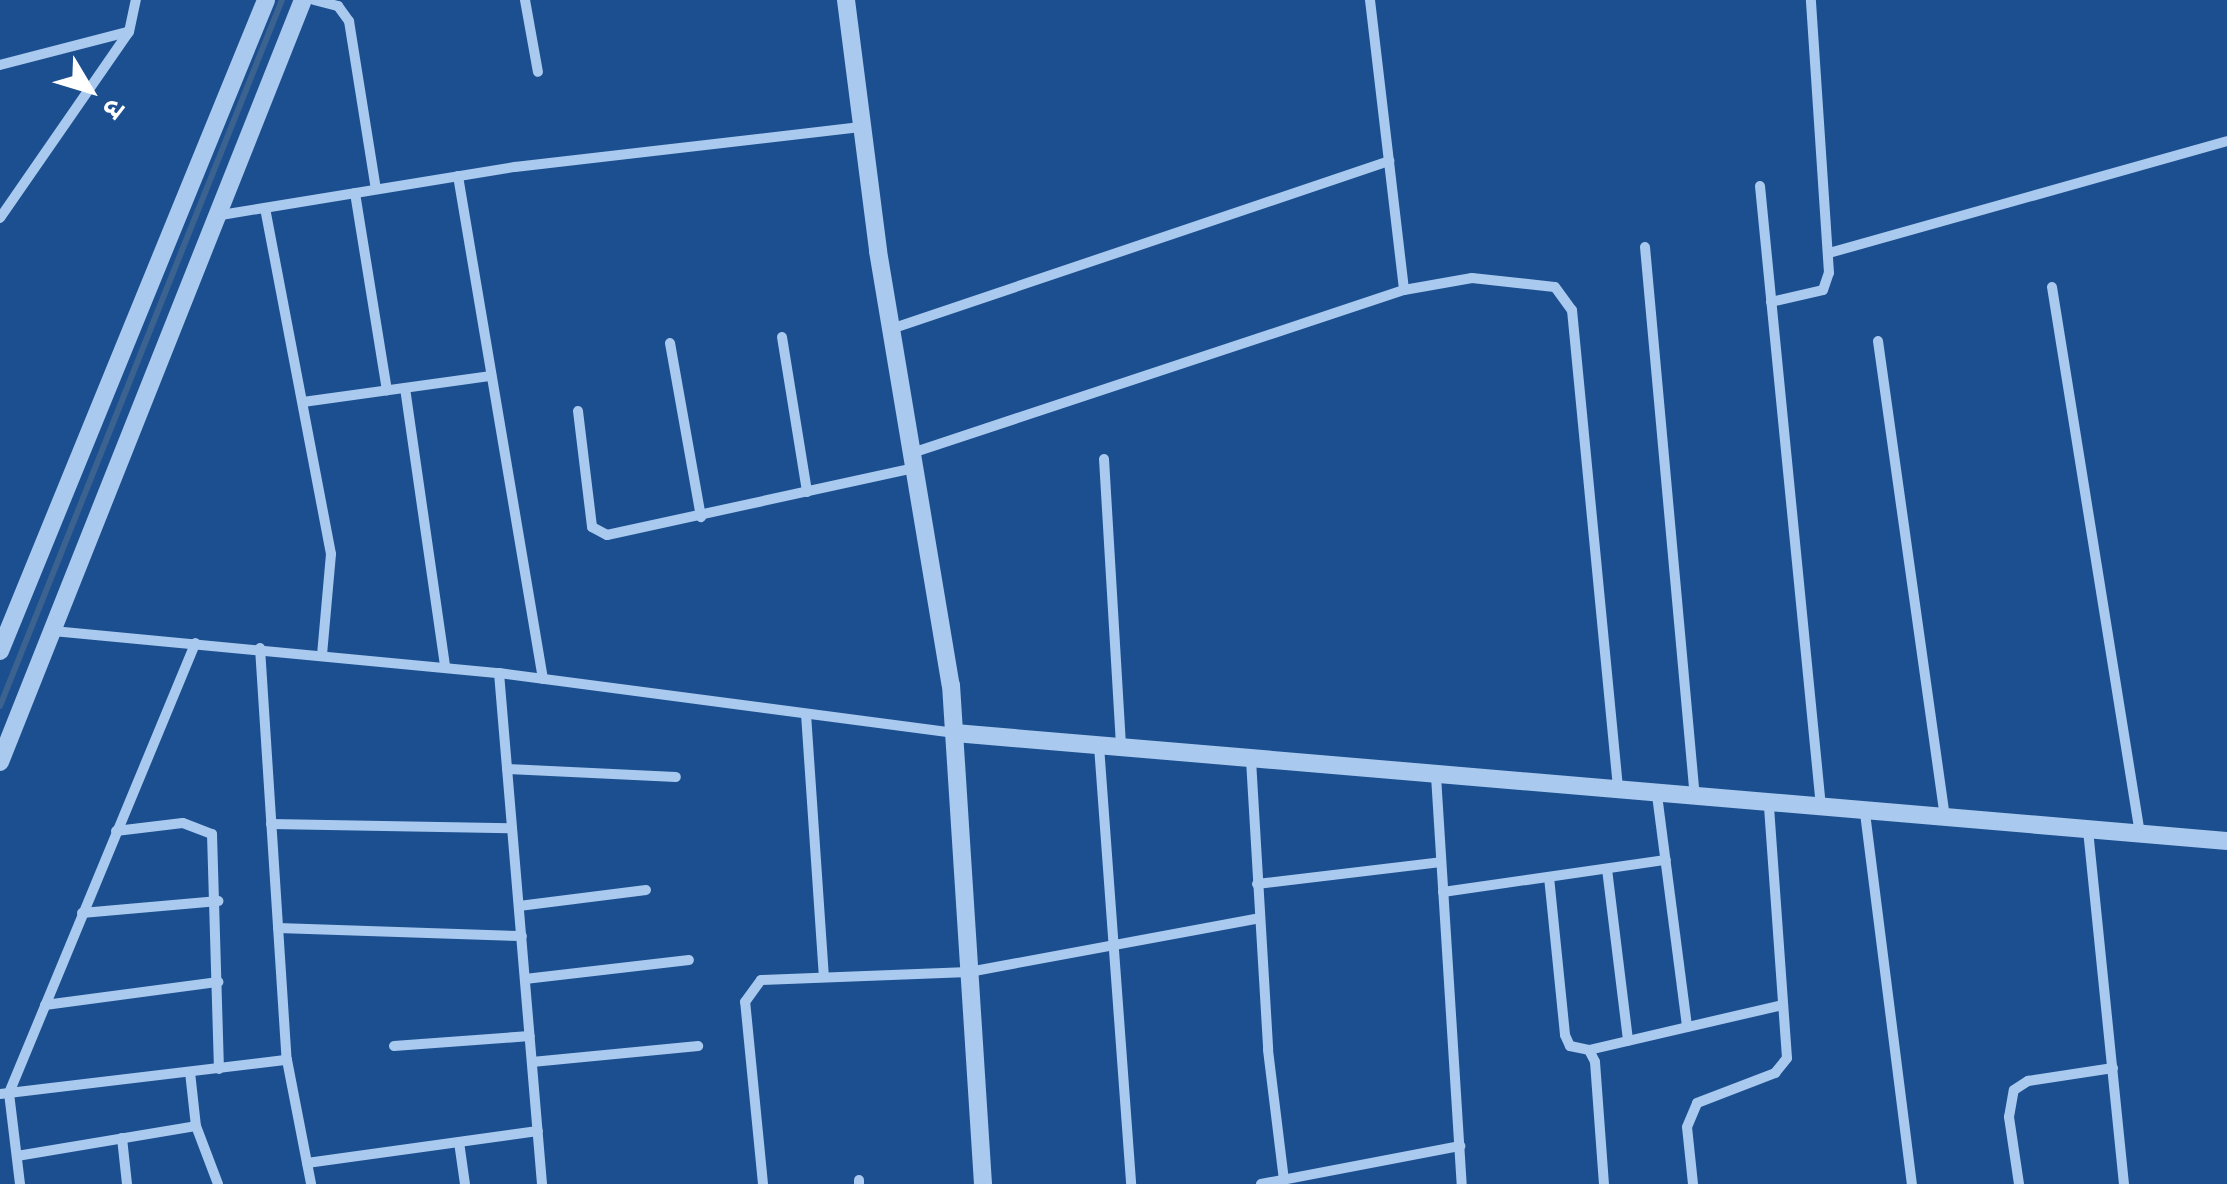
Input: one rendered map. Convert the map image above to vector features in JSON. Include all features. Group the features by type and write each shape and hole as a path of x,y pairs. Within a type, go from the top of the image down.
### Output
{"street":[{"path":"0,218 129,32 136,0"},
{"path":"0,651 266,0"},
{"path":"0,762 303,0"},
{"path":"314,0 338,6 350,22 376,189"},
{"path":"525,0 538,72"},
{"path":"846,0 890,328 955,733 983,1184"},
{"path":"1370,0 1404,290"},
{"path":"1771,302 1822,290 1829,252 1811,0"},
{"path":"0,66 129,32"},
{"path":"214,216 458,176 863,127"},
{"path":"1829,252 2227,141"},
{"path":"890,328 1389,161"},
{"path":"458,176 542,679"},
{"path":"1760,186 1822,809"},
{"path":"355,193 387,390"},
{"path":"265,208 330,554 322,655"},
{"path":"1645,247 1696,799"},
{"path":"578,411 598,532 620,535 806,492 914,460 1404,290 1472,278 1536,280 1555,287 1572,310 1618,792"},
{"path":"2052,287 2140,834"},
{"path":"782,336 806,492"},
{"path":"1878,341 1945,819"},
{"path":"670,343 700,517"},
{"path":"303,402 491,376"},
{"path":"405,388 445,668"},
{"path":"1104,459 1121,748"},
{"path":"53,630 499,673 955,733 1657,796 2227,841"},
{"path":"20,1184 4,1093 45,1006 195,643"},
{"path":"260,648 287,1060 311,1184"},
{"path":"499,673 542,1184"},
{"path":"806,714 824,975"},
{"path":"1099,746 1131,1184"},
{"path":"1250,760 1259,918 1284,1180"},
{"path":"507,768 676,777"},
{"path":"1436,776 1462,1184"},
{"path":"1657,796 1687,1027"},
{"path":"1693,1184 1687,1127 1694,1108 1719,1090 1784,1066 1769,805"},
{"path":"1865,812 1912,1184"},
{"path":"271,824 512,828"},
{"path":"116,831 206,826 212,834 218,901 219,1068"},
{"path":"2088,830 2124,1184"},
{"path":"1443,892 1666,860"},
{"path":"1257,884 1441,862"},
{"path":"1607,869 1628,1041"},
{"path":"1549,877 1565,1035 1570,1046 1589,1050 1783,1005"},
{"path":"519,906 646,890"},
{"path":"82,913 218,901"},
{"path":"763,1184 747,992 774,976 969,972 1259,918"},
{"path":"278,928 522,936"},
{"path":"525,979 689,960"},
{"path":"45,1006 218,982"},
{"path":"394,1046 530,1036"},
{"path":"532,1062 698,1046"},
{"path":"1589,1050 1604,1184"},
{"path":"4,1093 287,1060"},
{"path":"2019,1184 2008,1118 2014,1090 2055,1076 2113,1068"},
{"path":"190,1072 196,1126 218,1184"},
{"path":"17,1156 196,1126"},
{"path":"307,1163 538,1131"},
{"path":"122,1138 127,1184"},
{"path":"458,1142 464,1184"},
{"path":"1261,1184 1460,1146"}],"waterway":[{"path":"0,706 282,0"}]}
